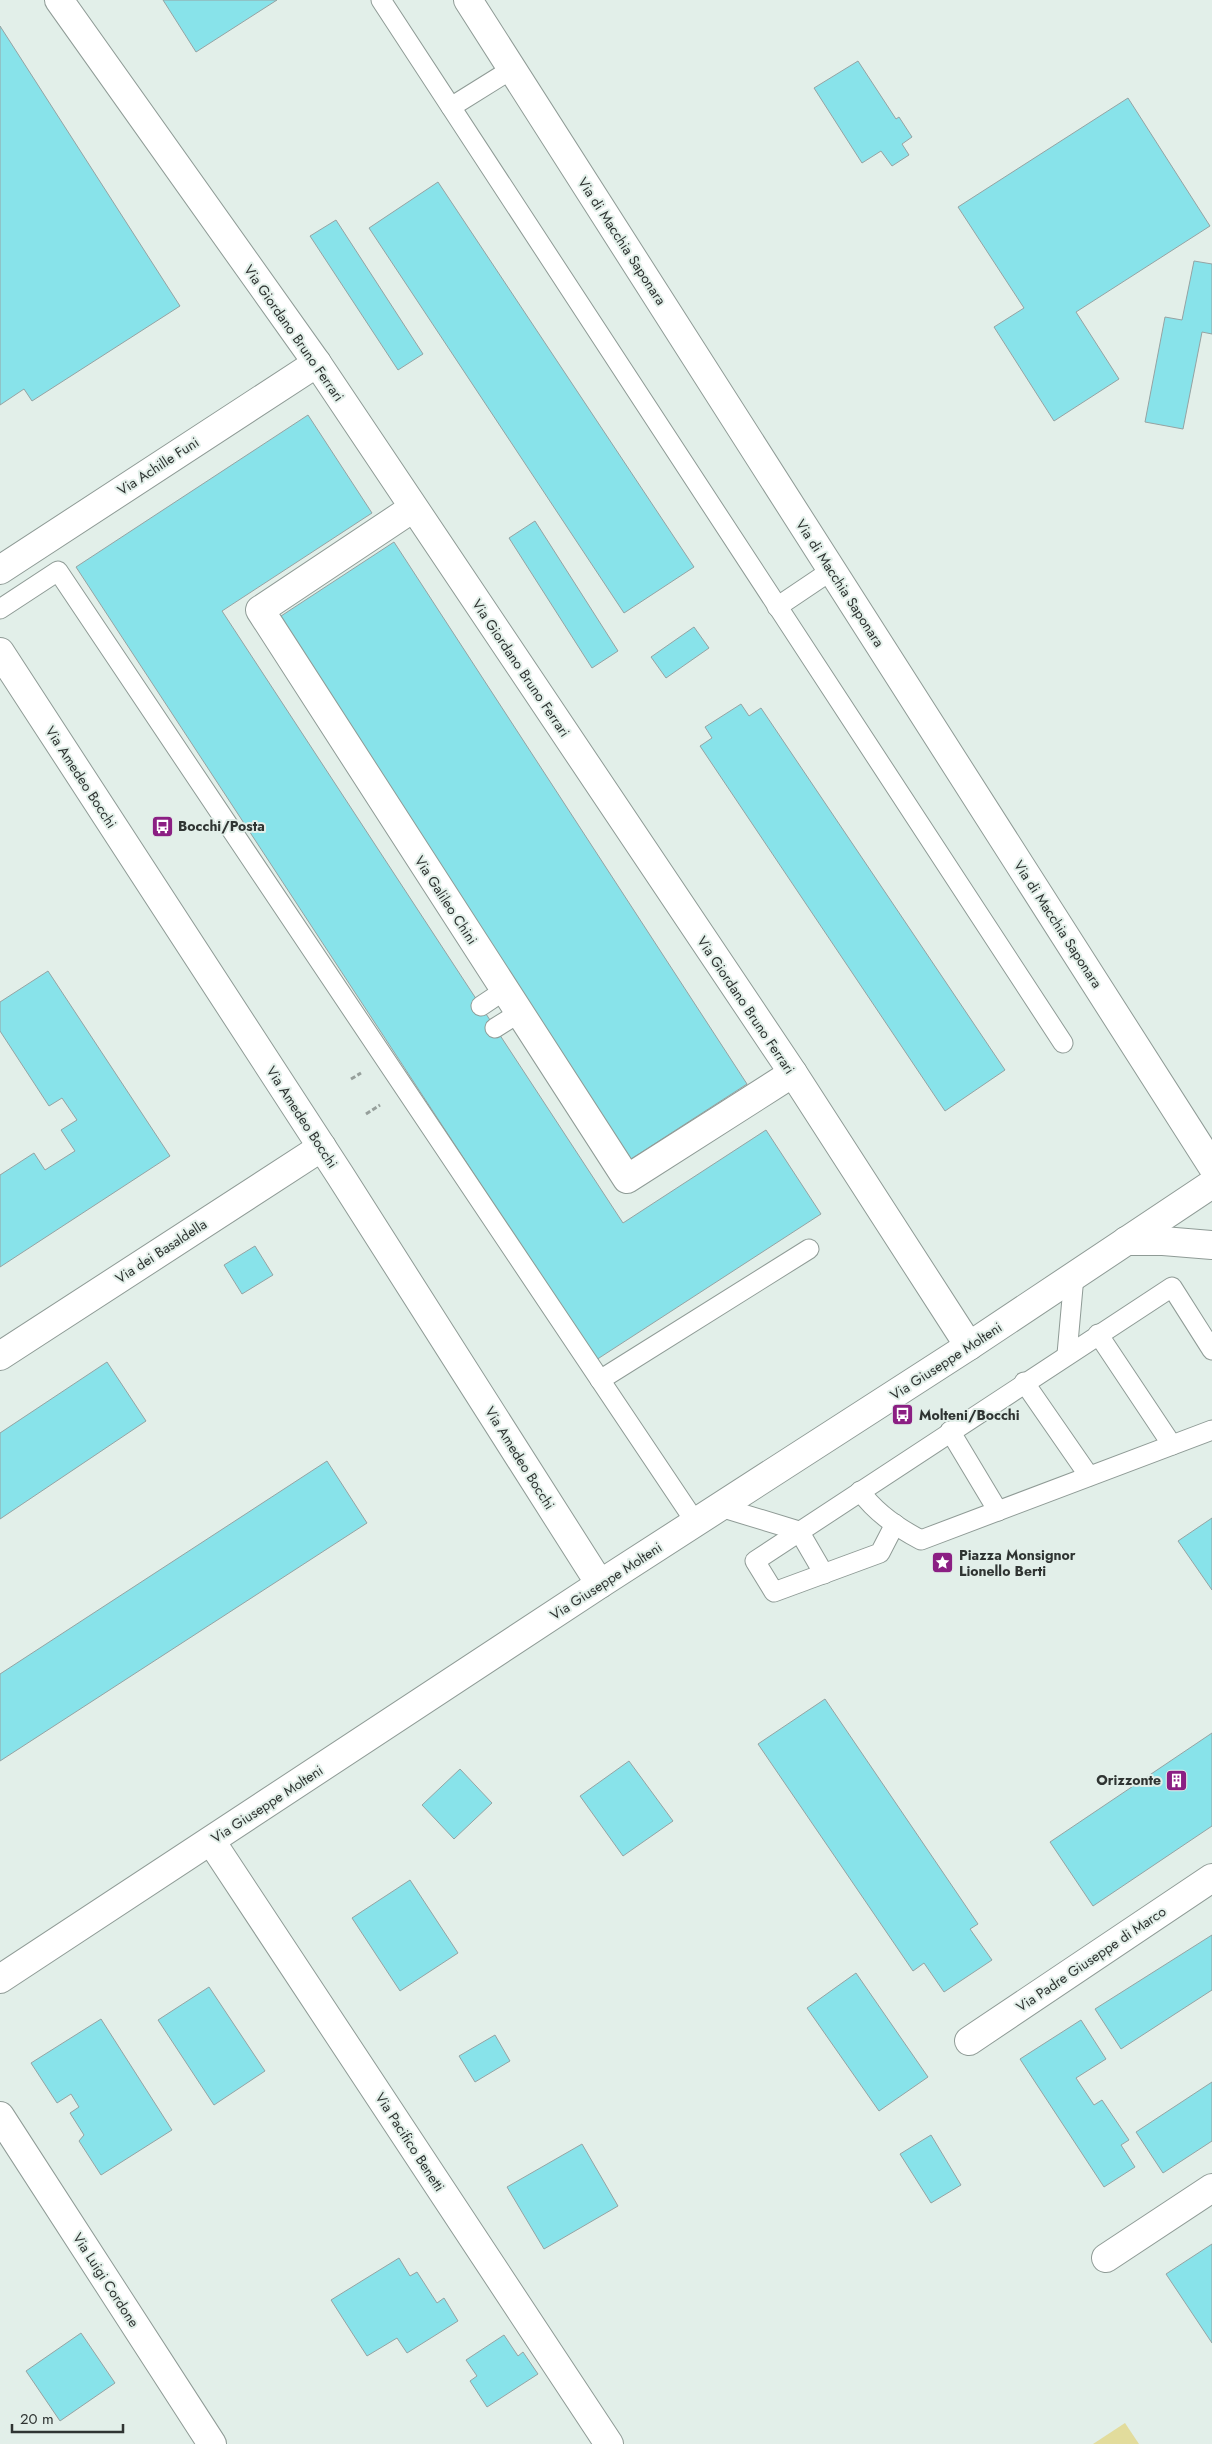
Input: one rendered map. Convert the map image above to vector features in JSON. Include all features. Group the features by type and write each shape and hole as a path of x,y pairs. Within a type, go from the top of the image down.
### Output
{"street":[{"name":"Via Giordano Bruno Ferrari","path":"59,0 317,363 793,1074 969,1346"},
{"name":"Via di Macchia Saponara","path":"468,0 1212,1166"},
{"name":"Via Achille Funi","path":"0,570 317,363"},
{"name":"Via Galileo Chini","path":"413,508 260,610 627,1179 793,1074"},
{"name":"Via Amedeo Bocchi","path":"0,652 322,1147 600,1584"},
{"name":"Via dei Basaldella","path":"0,1356 322,1147"},
{"name":"Via Giuseppe Molteni","path":"0,1979 600,1584 969,1346 1212,1184"},
{"path":"1126,1241 1162,1240 1212,1245"},
{"name":"Via Pacifico Benetti","path":"211,1841 609,2444"},
{"name":"Via Padre Giuseppe di Marco","path":"969,2040 1212,1878"},
{"name":"Via Luigi Cordone","path":"0,2116 212,2444"},
{"path":"1106,2258 1212,2188"}],"lane":[{"path":"381,0 1063,1044"},
{"path":"451,107 512,69"},
{"path":"777,607 832,570"},
{"path":"0,609 58,571 394,1061 600,1380 696,1523"},
{"path":"481,1006 505,990"},
{"path":"495,1028 519,1013"},
{"path":"600,1380 809,1249"},
{"path":"1067,1354 1074,1276"},
{"path":"895,1524 880,1553 774,1592 755,1561 1024,1382 1172,1287 1212,1350"},
{"path":"1098,1334 1172,1445"},
{"path":"1024,1382 1089,1476"},
{"path":"860,1491 867,1500 895,1524 921,1540 1212,1430"},
{"path":"950,1431 998,1510"},
{"path":"720,1507 800,1531 824,1574"}],"path":[{"path":"366,1114 372,1110"}],"shaded area":[{"path":"1125,2423 1139,2444 1093,2444"}],"building":[{"path":"163,0 277,0 196,52"},
{"path":"0,26 180,306 32,401 24,389 0,405"},
{"path":"858,61 896,119 899,117 912,137 902,144 909,155 892,166 881,151 862,163 814,88"},
{"path":"1128,98 1210,226 1076,312 1119,379 1054,421 994,327 1024,308 958,207"},
{"path":"438,182 694,567 624,613 369,228"},
{"path":"336,220 423,354 398,370 310,236"},
{"path":"1194,261 1212,264 1212,334 1202,332 1183,429 1145,422 1165,317 1182,320"},
{"path":"308,415 372,513 222,611 623,1223 766,1130 821,1214 596,1360 76,567"},
{"path":"535,521 618,651 592,668 509,538"},
{"path":"394,542 747,1084 631,1159 278,618"},
{"path":"694,627 709,648 666,678 651,657"},
{"path":"741,704 749,716 761,708 1005,1070 945,1111 700,746 712,738 705,727"},
{"path":"48,971 170,1156 0,1267 0,1175 34,1153 45,1170 75,1151 61,1130 77,1120 62,1098 49,1106 0,1031 0,1002"},
{"path":"255,1246 273,1275 242,1294 224,1265"},
{"path":"107,1362 146,1421 0,1519 0,1433"},
{"path":"327,1461 367,1523 0,1761 0,1674"},
{"path":"1212,1518 1212,1590 1178,1541"},
{"path":"825,1699 978,1924 970,1929 992,1960 944,1992 924,1963 913,1971 758,1744"},
{"name":"Orizzonte","path":"1212,1733 1212,1826 1093,1906 1050,1842"},
{"path":"629,1761 673,1821 623,1856 580,1796"},
{"path":"460,1769 492,1803 454,1839 422,1805"},
{"path":"410,1880 458,1953 400,1991 352,1918"},
{"path":"1212,1935 1212,1990 1121,2049 1095,2009"},
{"path":"856,1973 928,2077 879,2111 807,2008"},
{"path":"209,1987 265,2071 214,2105 158,2020"},
{"path":"101,2019 172,2130 101,2175 79,2141 84,2135 70,2113 79,2107 71,2094 57,2103 31,2063"},
{"path":"1081,2020 1106,2059 1076,2078 1094,2105 1102,2100 1129,2140 1121,2145 1135,2167 1104,2187 1020,2059"},
{"path":"495,2035 510,2061 475,2082 459,2056"},
{"path":"1212,2082 1212,2141 1163,2173 1136,2132"},
{"path":"931,2135 961,2185 931,2203 900,2154"},
{"path":"582,2144 618,2206 544,2249 507,2187"},
{"path":"1212,2244 1212,2343 1166,2274"},
{"path":"399,2258 410,2276 417,2272 437,2303 444,2298 458,2321 407,2353 397,2338 367,2356 331,2300"},
{"path":"81,2333 115,2383 60,2421 26,2371"},
{"path":"504,2335 518,2356 523,2352 538,2374 487,2407 470,2381 477,2376 466,2360"}],"place":[{"name":"Bocchi/Posta","path":"162,826"},
{"name":"Molteni/Bocchi","path":"903,1415"},
{"name":"Piazza Monsignor Lionello Berti","path":"943,1563"},
{"name":"Orizzonte","path":"1177,1780"}]}
